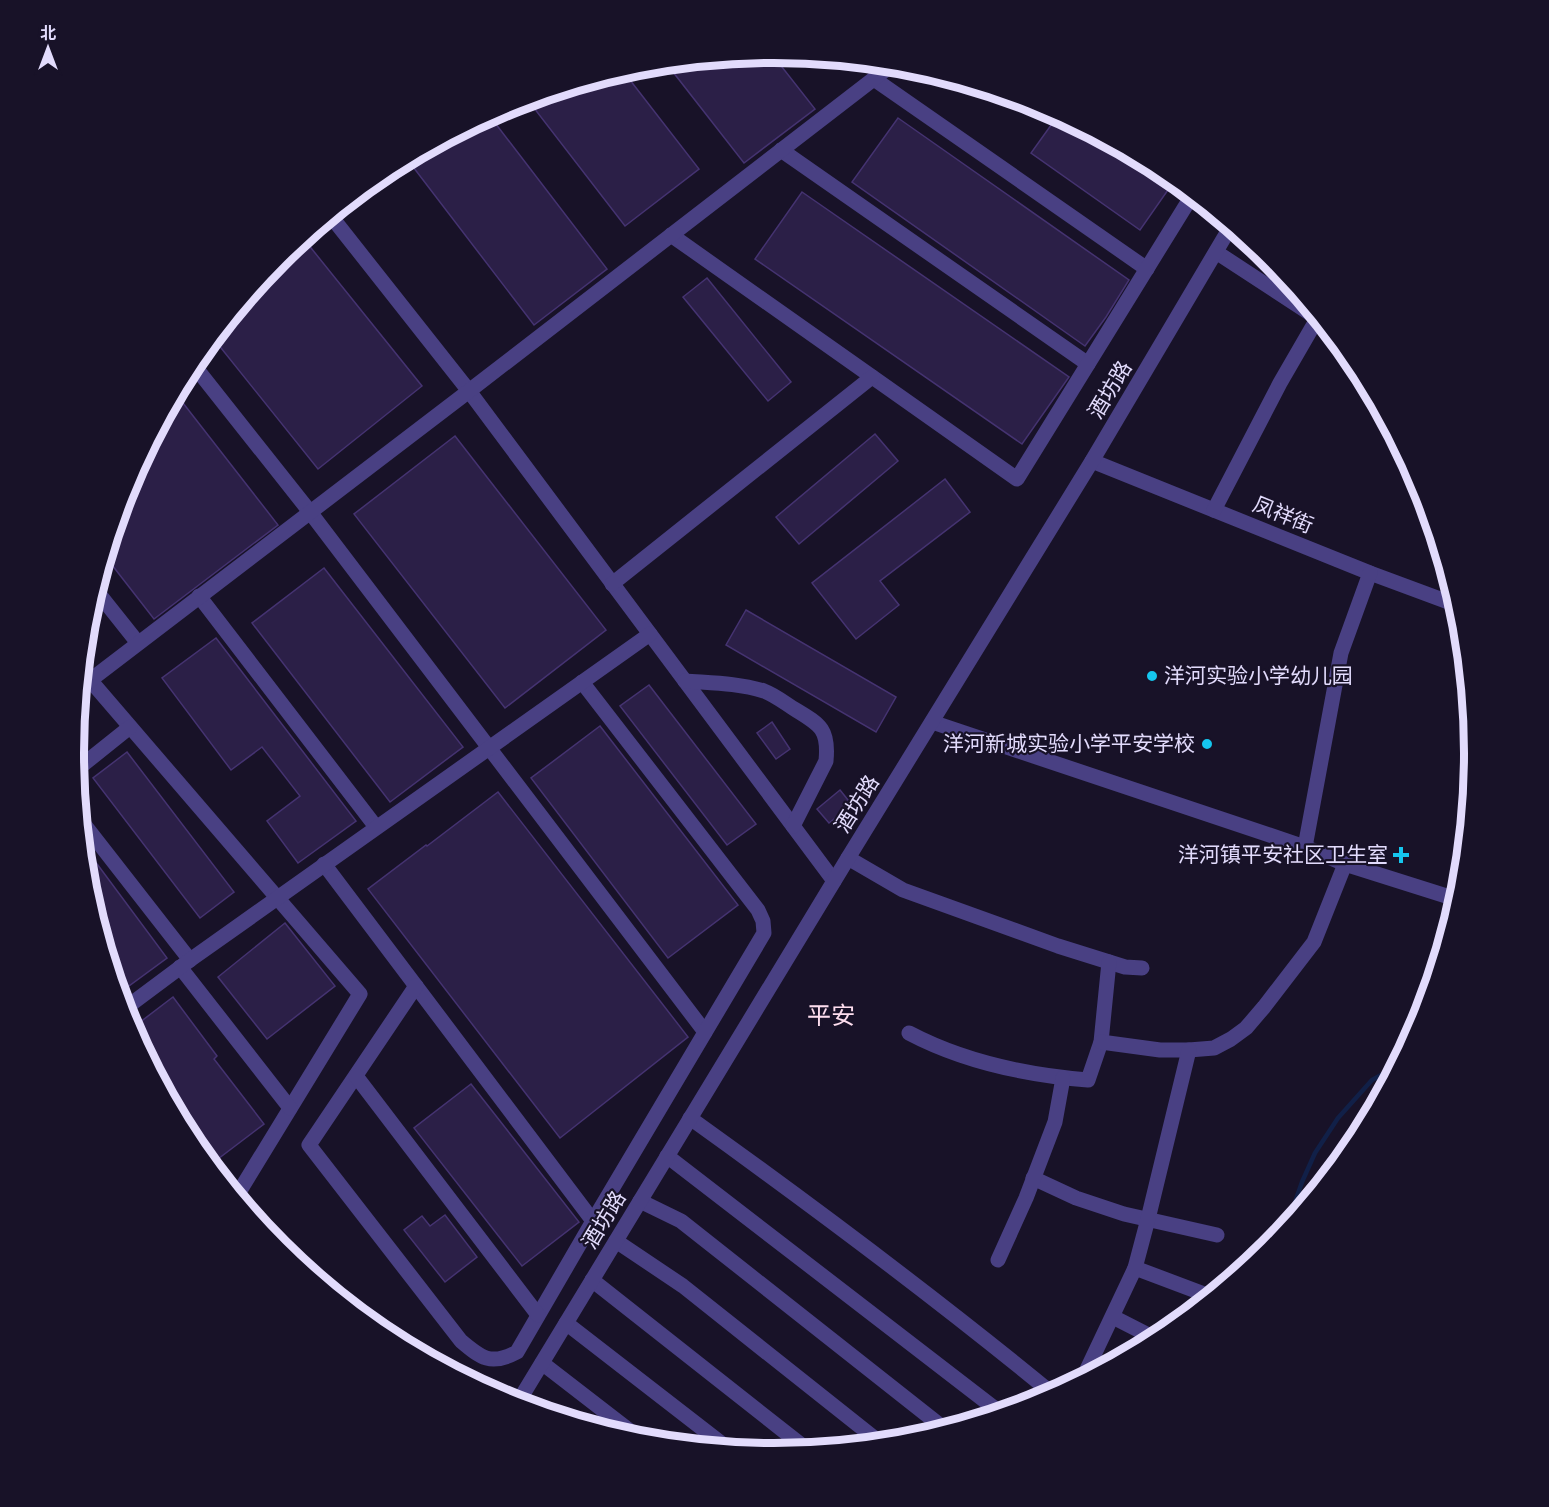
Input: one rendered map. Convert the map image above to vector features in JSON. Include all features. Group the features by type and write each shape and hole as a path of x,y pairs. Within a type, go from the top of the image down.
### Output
{"street":[{"path":"88,682 883,72"},
{"path":"874,79 1147,269"},
{"path":"781,150 1088,364"},
{"path":"671,235 1017,479 1189,201"},
{"path":"335,221 469,391 834,881"},
{"name":"酒坊路","path":"522,1396 1092,461 1228,232"},
{"path":"1216,252 1302,308"},
{"path":"1214,510 1280,383 1316,326"},
{"path":"199,372 310,512 705,1032"},
{"path":"612,584 872,377"},
{"name":"凤祥街","path":"1092,461 1370,573 1448,602"},
{"path":"1305,847 1341,653 1370,573"},
{"path":"200,596 376,827"},
{"path":"102,598 138,643"},
{"path":"132,1003 185,963 650,634"},
{"path":"685,681 739,685 766,692 818,724 825,736 826,761 793,826"},
{"path":"416,986 309,1145 461,1341 486,1359 505,1359 517,1352 764,933 764,921 758,910 582,682"},
{"path":"87,686 130,727 360,994 240,1190"},
{"path":"932,722 1305,847 1345,864 1450,897"},
{"path":"84,764 130,727"},
{"path":"89,831 290,1108"},
{"path":"848,858 903,890 1047,942 1125,967 1142,968"},
{"path":"324,864 593,1221"},
{"path":"1101,1042 1160,1050 1189,1050 1214,1048 1231,1039 1246,1028 1264,1007 1314,942 1345,864"},
{"path":"909,1033 981,1063 1063,1078 1088,1080 1101,1042 1109,962"},
{"path":"1098,1363 1113,1317 1135,1268 1189,1050"},
{"path":"356,1076 538,1315"},
{"path":"998,1260 1026,1198 1055,1122 1063,1078"},
{"path":"690,1118 792,1191 981,1335 1046,1388"},
{"path":"668,1156 994,1408"},
{"path":"1033,1178 1076,1198 1124,1214 1217,1235"},
{"path":"640,1201 681,1221 938,1424"},
{"path":"616,1241 683,1286 873,1437"},
{"path":"1135,1268 1204,1294"},
{"path":"592,1280 799,1443"},
{"path":"1113,1317 1147,1335"},
{"path":"566,1323 720,1442"},
{"path":"542,1363 624,1427"}],"building":[{"path":"779,63 815,109 744,163 672,71 729,64"},
{"path":"629,79 699,169 625,226 533,107"},
{"path":"898,118 1129,280 1085,346 852,182"},
{"path":"1053,122 1120,156 1170,188 1140,230 1031,153"},
{"path":"495,123 607,269 534,325 412,166 469,134"},
{"path":"802,192 1069,377 1022,444 755,259"},
{"path":"308,244 422,386 318,469 218,345 255,298"},
{"path":"707,278 791,382 768,401 683,297"},
{"path":"181,401 278,525 154,619 111,564 137,489 155,448"},
{"path":"875,434 898,461 799,544 776,517"},
{"path":"455,436 606,630 505,708 354,514"},
{"path":"945,479 970,512 880,581 899,605 856,639 812,583"},
{"path":"324,568 463,747 390,802 252,623"},
{"path":"746,610 896,697 876,732 726,645"},
{"path":"216,638 356,821 298,863 267,821 300,796 262,747 231,770 162,678"},
{"path":"649,685 756,824 727,845 620,706"},
{"path":"772,722 790,749 776,759 757,733"},
{"path":"600,726 738,905 668,958 531,778"},
{"path":"127,752 234,892 200,918 93,778"},
{"path":"840,790 852,805 829,823 817,809"},
{"path":"498,792 688,1037 560,1138 368,889"},
{"path":"92,857 167,958 126,988 108,932"},
{"path":"285,923 335,986 267,1039 218,977"},
{"path":"173,997 217,1056 214,1059 264,1124 217,1160 177,1099 155,1059 139,1023"},
{"path":"471,1084 579,1222 522,1266 414,1128"},
{"path":"445,1215 477,1257 445,1282 404,1230 422,1216 430,1226"}],"waterway":[{"path":"1292,1211 1315,1153 1338,1118 1372,1080 1387,1072"}],"place":[{"name":"洋河实验小学幼儿园","path":"1152,676"},
{"name":"洋河新城实验小学平安学校","path":"1207,744"},
{"name":"洋河镇平安社区卫生室","path":"1401,855"}],"district":[{"name":"平安","path":"831,1016"}]}
